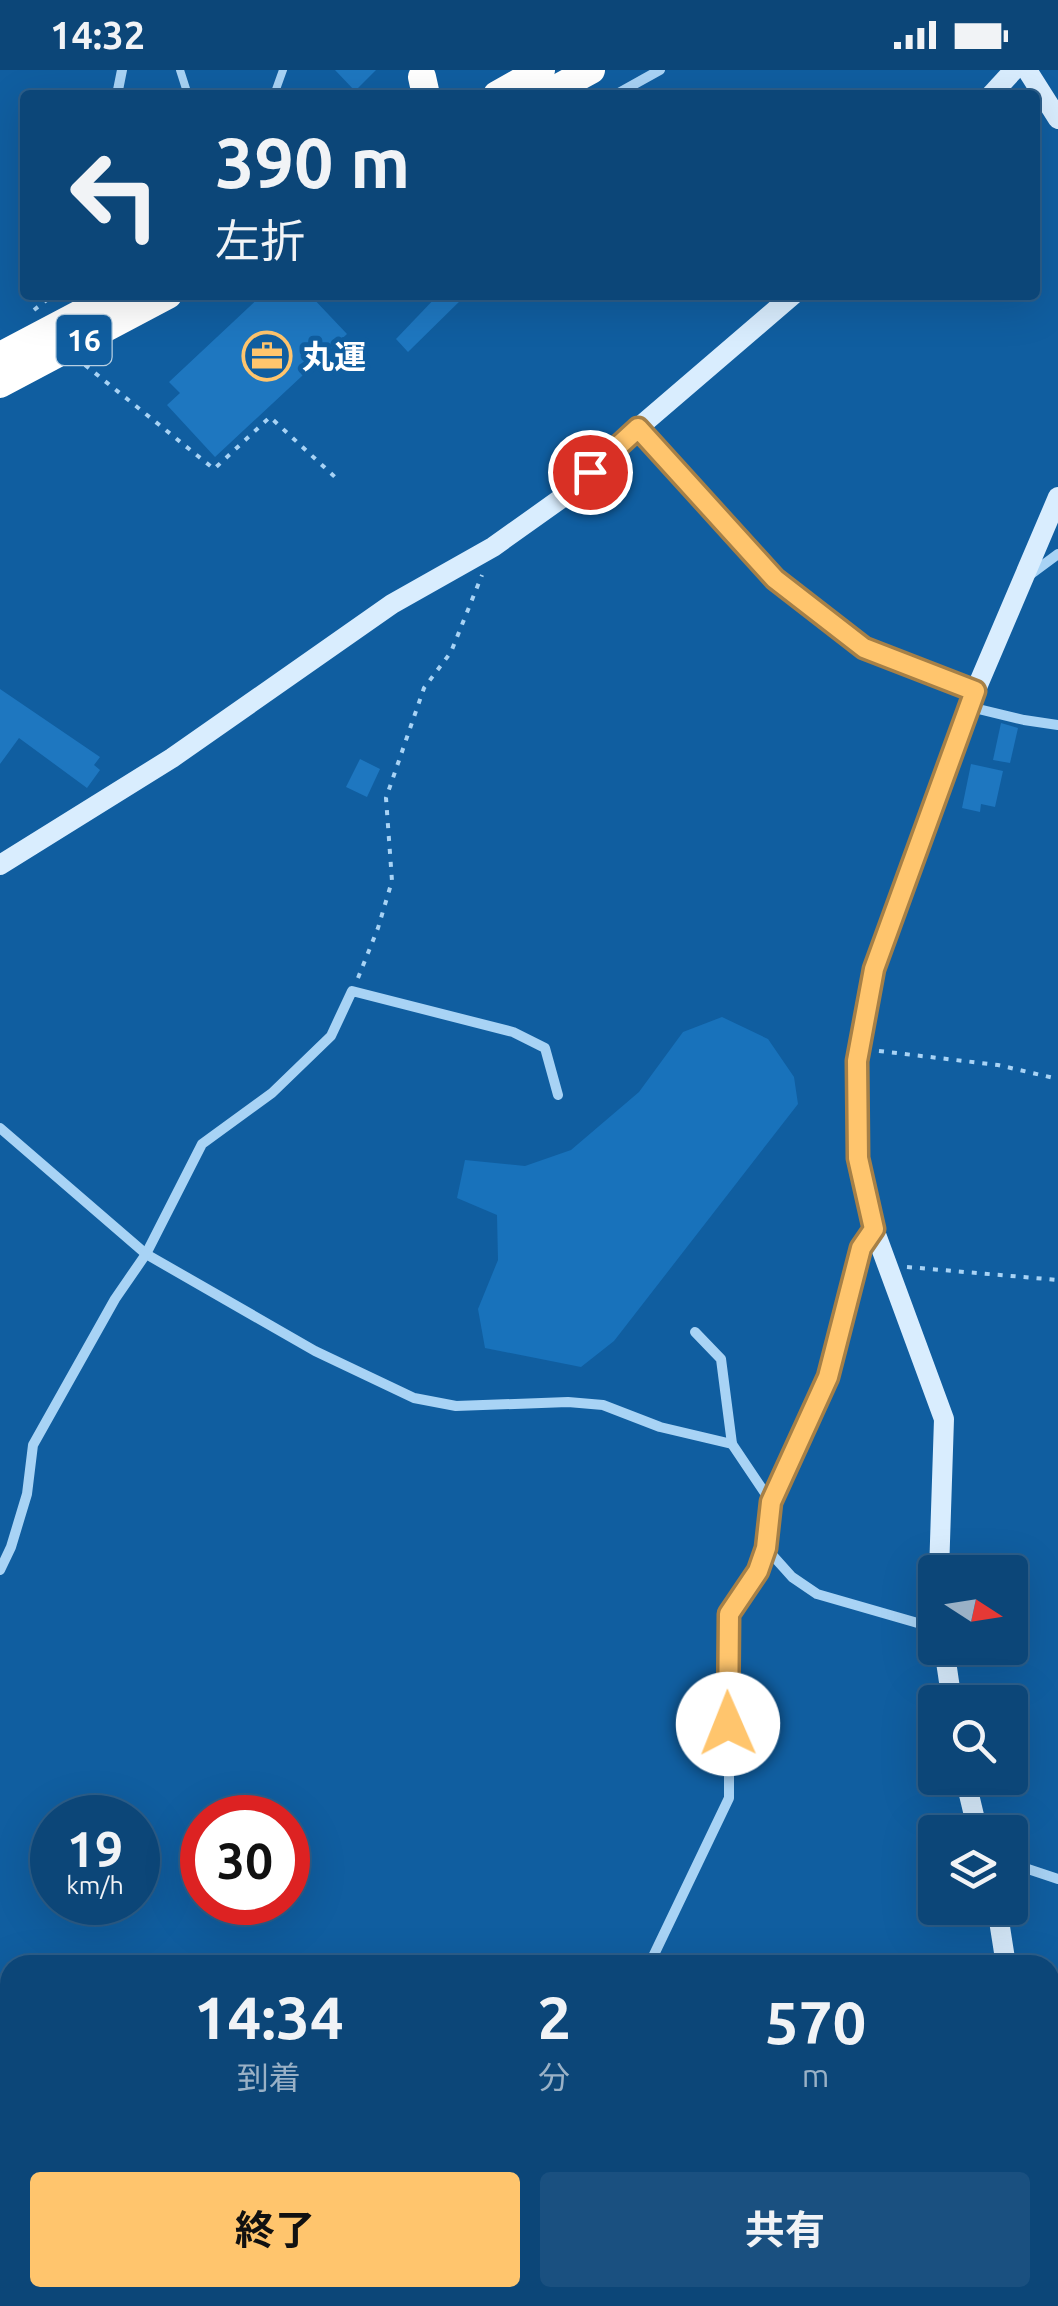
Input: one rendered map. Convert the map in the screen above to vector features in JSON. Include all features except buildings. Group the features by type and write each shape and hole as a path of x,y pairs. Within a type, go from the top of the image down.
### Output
{"highway":[{"path":"506,90 541,70"},
{"name":"16","path":"0,384 159,300"},
{"name":"16","path":"0,356 81,304"}],"street":[{"path":"624,90 660,70"},
{"path":"995,90 1014,70"},
{"path":"1040,91 1058,119"},
{"path":"0,864 172,758 392,604 493,547 566,495 787,300"},
{"path":"638,428 775,579 864,648 1024,720 1058,725"},
{"path":"940,1555 944,1420 874,1229 858,1158 859,1049 874,969 972,699 1058,497"},
{"path":"1024,579 1058,554"},
{"path":"0,1570 11,1548 27,1494 33,1445 115,1299 146,1254 202,1144 272,1093 331,1036 352,991 513,1032 544,1048 558,1096"},
{"path":"0,1128 146,1254 314,1352 414,1398 456,1406 568,1402 602,1405 660,1427 732,1444"},
{"path":"655,1955 730,1798 729,1614 758,1571 766,1548 771,1502 828,1377 861,1248 874,1229"},
{"path":"695,1332 721,1359 732,1444 771,1502"},
{"path":"766,1548 792,1576 816,1594 918,1623"},
{"path":"1028,1868 1058,1879"},
{"path":"999,1925 1004,1955"}],"path":[{"path":"66,350 214,469 270,417 336,478"},
{"path":"352,991 392,881 386,798 424,688 450,652 493,547"},
{"path":"859,1049 998,1065 1058,1079"},
{"path":"887,1266 1058,1280"}],"shaded area":[{"path":"722,1017 768,1039 794,1077 798,1104 614,1341 581,1367 485,1348 478,1309 498,1260 497,1215 457,1198 465,1160 525,1166 571,1150 639,1092 683,1032"}],"place":[{"name":"丸運","path":"267,356"}],"route":[{"path":"590,472 638,428 775,579 864,648 975,691 874,969 857,1061 858,1158 874,1229 861,1248 828,1377 771,1502 766,1548 758,1571 729,1614 728,1724"}]}
